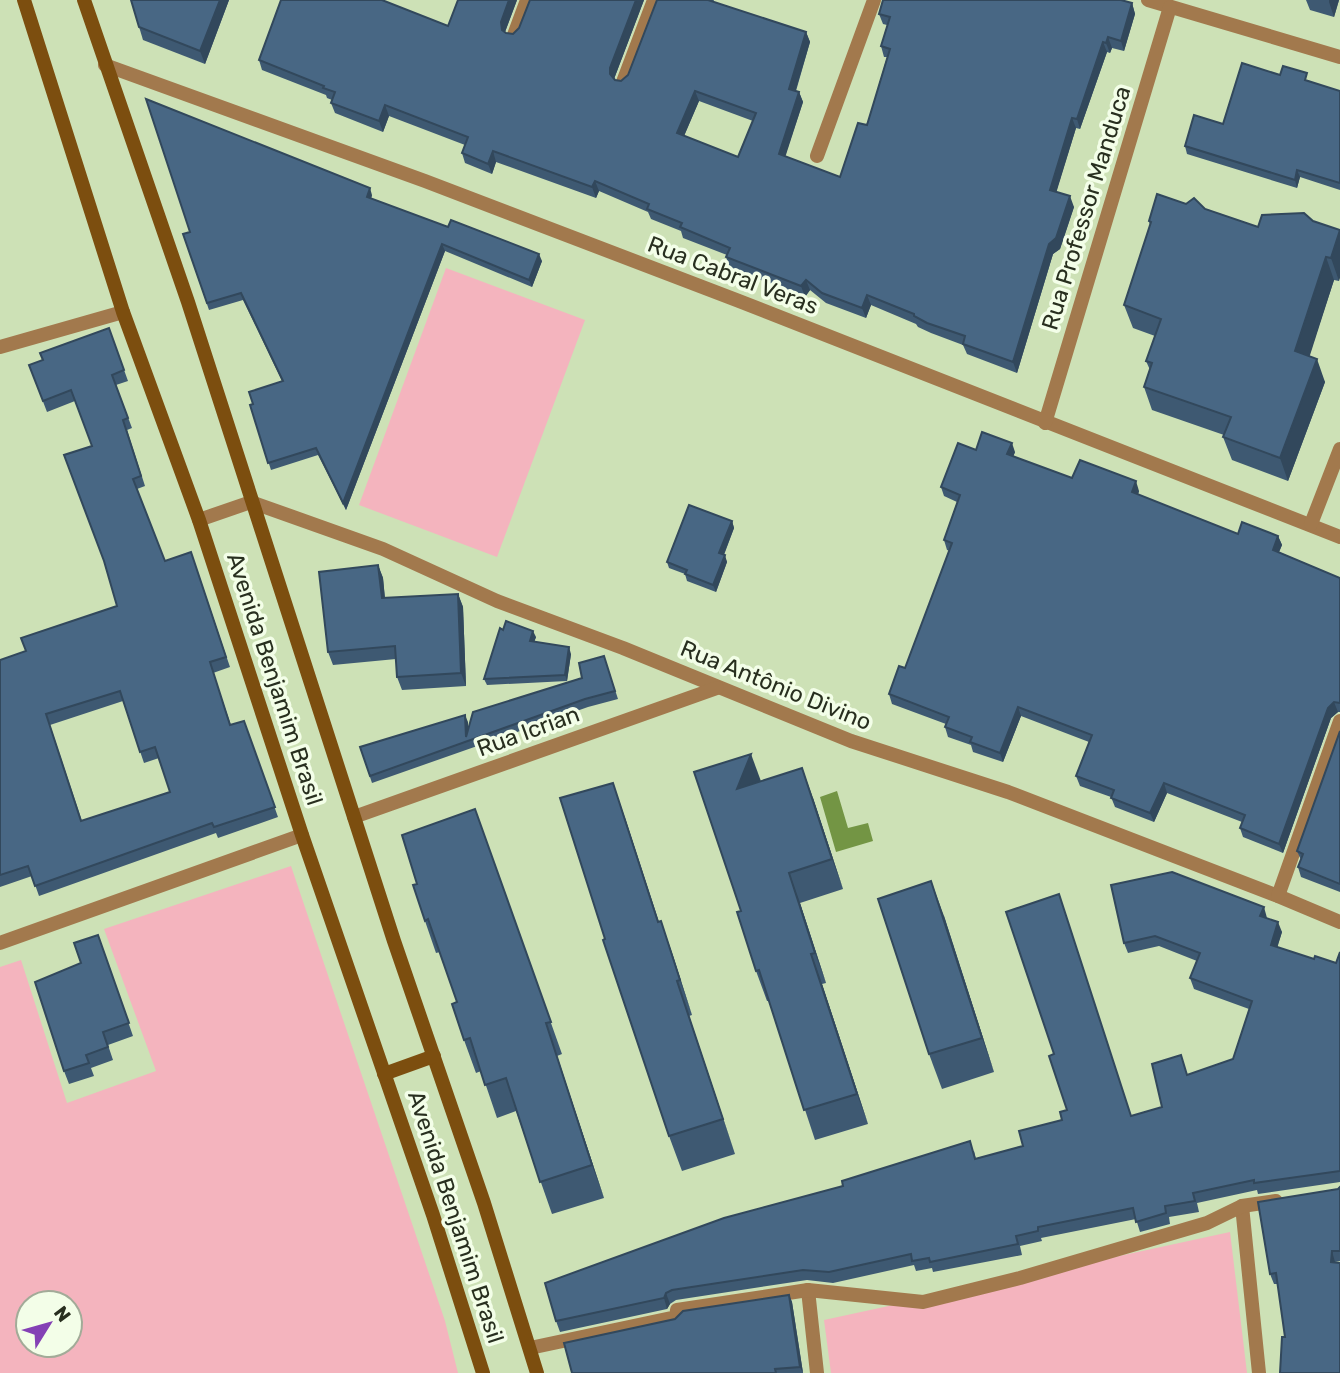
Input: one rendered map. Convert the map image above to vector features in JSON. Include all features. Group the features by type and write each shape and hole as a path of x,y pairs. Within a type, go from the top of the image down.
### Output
{"main road":[{"name":"Avenida Benjamim Brasil","path":"24,0 123,312 199,520 302,835 433,1215 483,1373"},
{"name":"Avenida Benjamim Brasil","path":"84,0 188,302 537,1373"},
{"path":"384,1074 434,1056"}],"street":[{"path":"514,35 527,0"},
{"path":"623,82 654,0"},
{"path":"817,156 874,0"},
{"path":"1148,0 1340,57"},
{"name":"Rua Professor Manduca","path":"1045,423 1170,7"},
{"name":"Rua Cabral Veras","path":"105,65 425,181 740,301 1340,537"},
{"path":"0,347 123,312"},
{"path":"1311,524 1340,449"},
{"path":"199,520 251,502"},
{"name":"Rua Antônio Divino","path":"251,502 383,549 498,601 623,648 851,741 1009,792 1340,922"},
{"name":"Rua Icrian","path":"354,817 717,688"},
{"path":"1278,896 1340,721"},
{"path":"0,943 302,835"},
{"path":"530,1348 676,1317 677,1310 808,1290 923,1302 1020,1278 1194,1227 1242,1206 1291,1198"},
{"path":"1242,1206 1259,1373"},
{"path":"808,1290 817,1373"}],"shaded area":[{"path":"446,268 585,320 497,557 359,505"},
{"path":"837,791 848,828 868,823 873,841 836,852 820,797"},
{"path":"291,866 445,1321 458,1373 0,1373 0,967 21,960 67,1103 156,1071 104,929"},
{"path":"1230,1232 1247,1373 831,1373 824,1320"}],"building":[{"path":"131,0 220,0 200,51 139,27"},
{"path":"281,0 382,0 448,26 458,0 509,0 501,22 502,30 513,34 519,28 530,0 636,0 610,68 610,74 615,80 621,81 628,75 657,0 708,0 806,32 789,89 799,92 779,154 840,177 858,123 867,125 890,49 881,46 890,17 879,14 883,0 1121,0 1132,3 1121,41 1108,37 1106,43 1103,42 1077,119 1072,118 1050,190 1070,196 1056,238 1049,244 1013,362 963,344 965,336 927,323 914,314 867,295 862,308 822,293 806,280 801,286 726,257 730,248 680,227 682,223 647,209 649,204 595,181 592,187 493,151 488,164 462,153 468,137 385,105 379,121 331,103 335,92 259,60","holes":["695,91 756,113 738,157 677,133"]},
{"path":"1242,63 1280,75 1283,66 1307,73 1305,80 1340,91 1340,183 1297,170 1295,180 1185,146 1194,115 1223,124"},
{"path":"146,99 370,188 367,197 448,227 451,220 539,254 529,280 442,244 343,503 316,448 268,463 250,405 253,404 249,392 283,381 241,293 207,303 183,234 190,232"},
{"path":"1157,194 1186,204 1194,198 1205,209 1258,227 1262,215 1304,213 1313,221 1340,230 1331,258 1326,257 1295,351 1317,359 1280,458 1223,437 1231,417 1144,387 1152,363 1146,361 1161,319 1124,305 1151,222 1149,221"},
{"path":"109,328 124,370 112,375 128,418 123,420 141,476 133,479 165,561 191,552 226,657 210,662 230,725 244,721 275,807 214,827 212,823 35,886 28,866 0,875 0,660 26,651 21,638 117,606 104,561 64,455 92,446 71,390 43,401 29,365 43,360 40,353","holes":["120,691 140,752 155,747 170,792 81,821 46,714"]},
{"path":"982,432 1012,443 1007,454 1072,478 1080,460 1136,481 1132,492 1238,534 1242,522 1278,536 1273,550 1340,578 1340,703 1334,702 1328,708 1279,844 1240,828 1245,815 1164,783 1150,813 1111,798 1114,790 1076,776 1092,735 1018,707 1000,753 970,742 972,737 945,727 949,717 889,694 899,666 905,668 952,543 944,540 960,495 941,487 958,443 976,450"},
{"path":"689,505 732,521 719,553 725,555 713,585 685,574 687,570 667,562"},
{"path":"378,565 382,598 458,594 461,673 397,677 395,646 328,652 319,572"},
{"path":"506,621 533,631 530,641 569,647 565,675 484,679 500,628 503,630"},
{"path":"604,656 615,691 585,699 370,776 360,747 465,715 466,737 473,712 582,678 579,663"},
{"path":"1340,731 1340,884 1298,867 1303,854 1297,851"},
{"path":"751,754 737,789 802,768 832,859 789,873 815,953 811,954 857,1094 804,1110 759,970 756,971 737,912 741,911 694,772"},
{"path":"613,783 658,922 661,921 680,980 677,981 723,1119 669,1136 603,940 605,939 560,798"},
{"path":"475,809 551,1022 546,1023 592,1165 540,1182 506,1078 485,1085 470,1038 464,1040 452,1004 457,1002 413,885 417,884 402,835"},
{"path":"1172,872 1264,907 1260,916 1278,922 1271,945 1336,963 1340,952 1340,1171 1254,1183 1254,1180 1193,1193 1195,1201 1165,1206 1166,1213 1136,1222 1133,1208 1038,1227 1038,1231 1016,1236 1018,1244 930,1262 929,1258 912,1261 911,1254 829,1272 803,1270 672,1290 666,1293 664,1298 556,1321 545,1283 724,1218 843,1186 842,1181 970,1141 975,1159 1023,1146 1019,1131 1062,1120 1060,1112 1067,1110 1049,1056 1054,1054 1006,912 1059,894 1131,1116 1162,1107 1152,1064 1181,1055 1187,1075 1233,1059 1252,1001 1190,978 1200,953 1155,936 1124,943 1111,885"},
{"path":"931,881 982,1038 929,1054 878,899"},
{"path":"98,935 129,1023 103,1032 108,1047 86,1055 89,1063 64,1071 35,982 81,963 74,943"},
{"path":"1340,1187 1340,1251 1332,1251 1331,1262 1340,1263 1340,1373 1280,1373 1282,1337 1285,1337 1276,1273 1270,1274 1258,1202"},
{"path":"789,1295 800,1367 775,1369 776,1373 572,1373 564,1343 675,1319 683,1311"}]}
